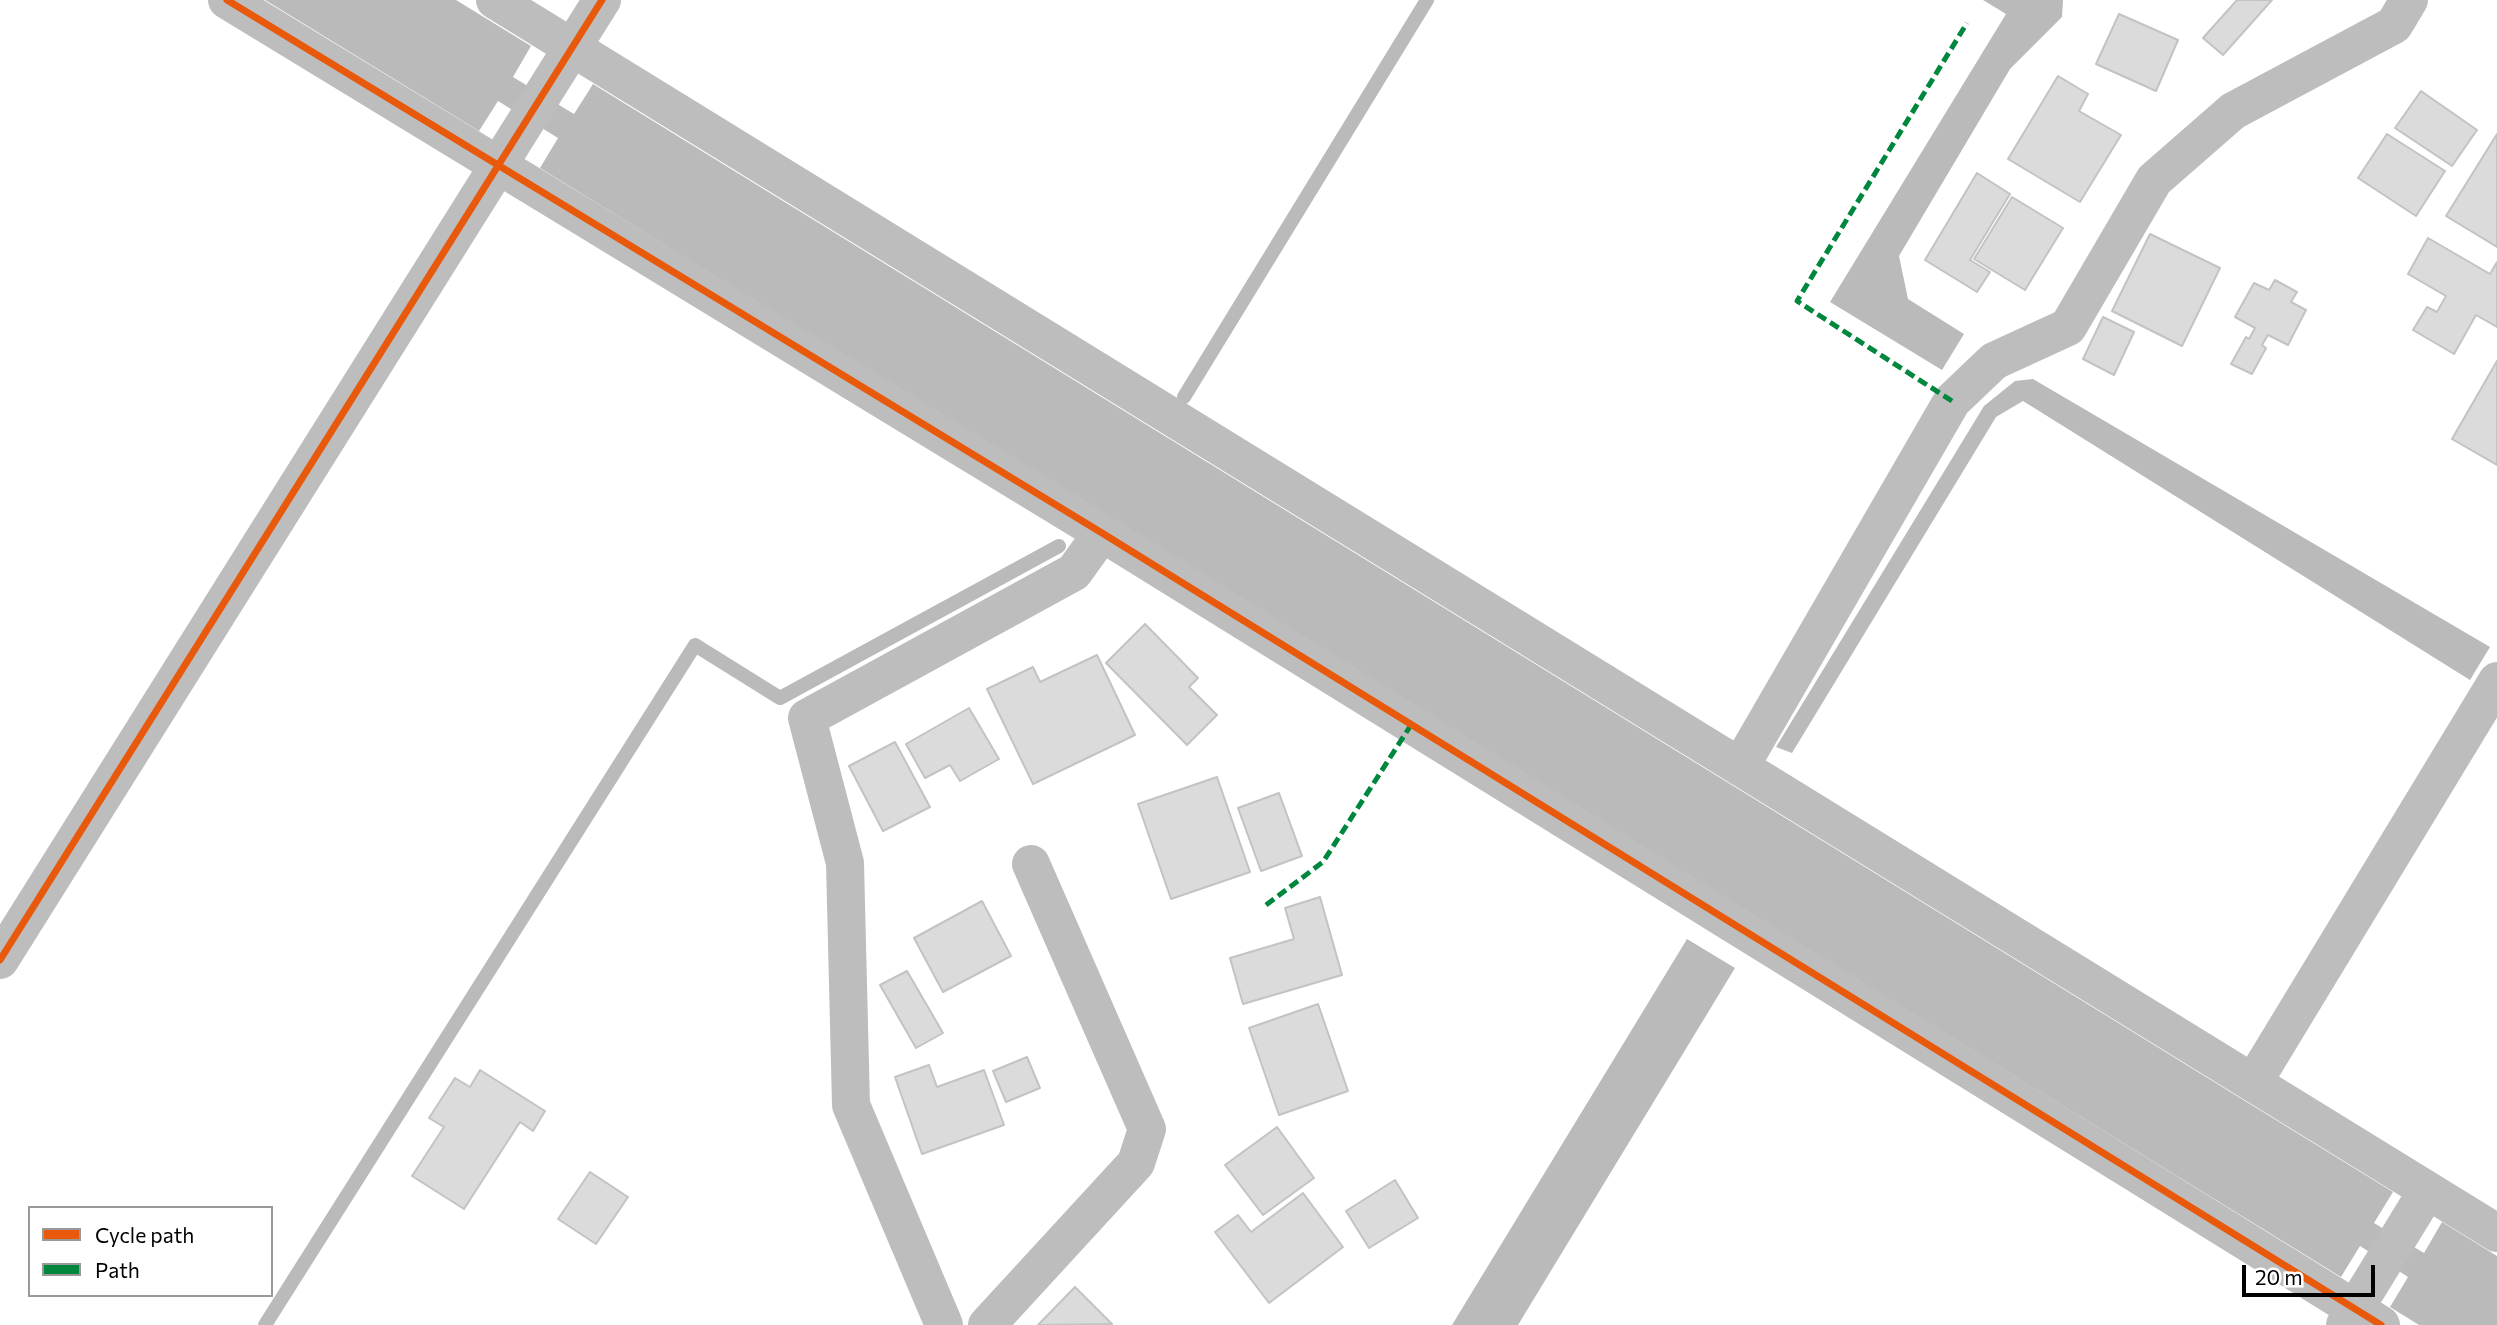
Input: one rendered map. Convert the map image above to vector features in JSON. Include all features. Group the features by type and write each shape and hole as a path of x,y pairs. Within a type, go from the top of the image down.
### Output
{"street":[{"path":"227,0 1102,533 2360,1320 2378,1269 2427,1191"},
{"path":"495,0 2497,1233"},
{"path":"0,960 602,0"},
{"path":"1740,767 1952,401 1994,361 2068,327 2154,180 2233,111 2394,25 2409,0"},
{"path":"944,1325 851,1104 845,863 807,718 1074,572 1102,533"},
{"path":"2253,1083 2497,681"},
{"path":"987,1325 1136,1163 1147,1129 1031,864"}],"shaded area":[{"path":"265,0 456,0 531,46 513,77 574,114 593,84 2393,1192 2374,1223 2424,1253 2442,1222 2497,1256 2497,1325 2419,1325 2390,1307 2408,1277 2360,1246 2341,1277 540,168 558,138 498,101 479,131"},
{"path":"1983,0 2063,0 2062,17 2010,69 1899,256 1908,299 1964,334 1942,370 1830,302 2006,14"},
{"path":"2033,379 2490,647 2470,680 2023,401 1996,417 1792,753 1776,747 1984,406 2015,381"},
{"path":"1687,939 1735,968 1518,1325 1452,1325"}],"building":[{"path":"2237,0 2272,0 2223,55 2203,38"},
{"path":"2119,14 2178,40 2156,91 2096,64"},
{"path":"2058,76 2088,94 2079,111 2121,135 2080,202 2008,159"},
{"path":"2421,91 2477,130 2452,166 2395,128"},
{"path":"2387,134 2445,171 2416,216 2358,178"},
{"path":"2497,134 2497,247 2446,216"},
{"path":"1977,173 2010,194 1970,260 1990,272 1977,292 1925,260"},
{"path":"2012,197 2063,228 2025,290 1974,259"},
{"path":"2150,234 2220,268 2182,346 2112,311"},
{"path":"2428,238 2490,274 2497,262 2497,327 2476,315 2454,354 2413,330 2427,307 2437,312 2446,296 2408,274"},
{"path":"2275,280 2297,292 2291,302 2306,310 2288,345 2268,335 2262,345 2266,348 2252,374 2231,364 2246,337 2249,339 2255,328 2235,317 2254,283 2269,290"},
{"path":"2103,317 2134,332 2114,375 2083,359"},
{"path":"2497,361 2497,465 2452,439"},
{"path":"1145,624 1198,678 1189,687 1217,715 1187,745 1106,663"},
{"path":"1097,655 1135,735 1033,784 987,689 1033,667 1040,682"},
{"path":"969,708 999,759 960,781 950,765 925,778 906,744"},
{"path":"895,742 930,807 883,831 849,766"},
{"path":"1217,777 1250,872 1171,899 1138,804"},
{"path":"1279,793 1302,856 1261,871 1238,808"},
{"path":"1320,897 1342,975 1243,1004 1230,958 1294,939 1285,908"},
{"path":"982,901 1011,956 943,992 914,938"},
{"path":"907,971 943,1033 916,1048 880,985"},
{"path":"1318,1004 1348,1091 1279,1115 1249,1028"},
{"path":"1027,1057 1040,1088 1006,1102 993,1071"},
{"path":"929,1065 937,1087 984,1070 1004,1125 922,1154 895,1077"},
{"path":"480,1070 545,1111 533,1131 520,1122 464,1209 412,1176 444,1127 429,1118 455,1078 470,1087"},
{"path":"1277,1127 1314,1178 1263,1215 1225,1165"},
{"path":"590,1172 628,1197 596,1244 558,1219"},
{"path":"1395,1180 1418,1218 1369,1248 1346,1211"},
{"path":"1303,1193 1343,1247 1269,1303 1215,1232 1238,1215 1251,1232"},
{"path":"1075,1287 1112,1324 1038,1325"}],"waterway":[{"path":"1184,397 1427,0"},
{"path":"265,1325 695,645 780,698 1059,546"}],"marked path":[{"path":"1952,401 1797,301 1967,23"},
{"path":"1266,905 1323,862 1411,725"}],"cycle path":[{"path":"227,0 1102,533 2381,1325"},
{"path":"0,960 602,0"}]}
